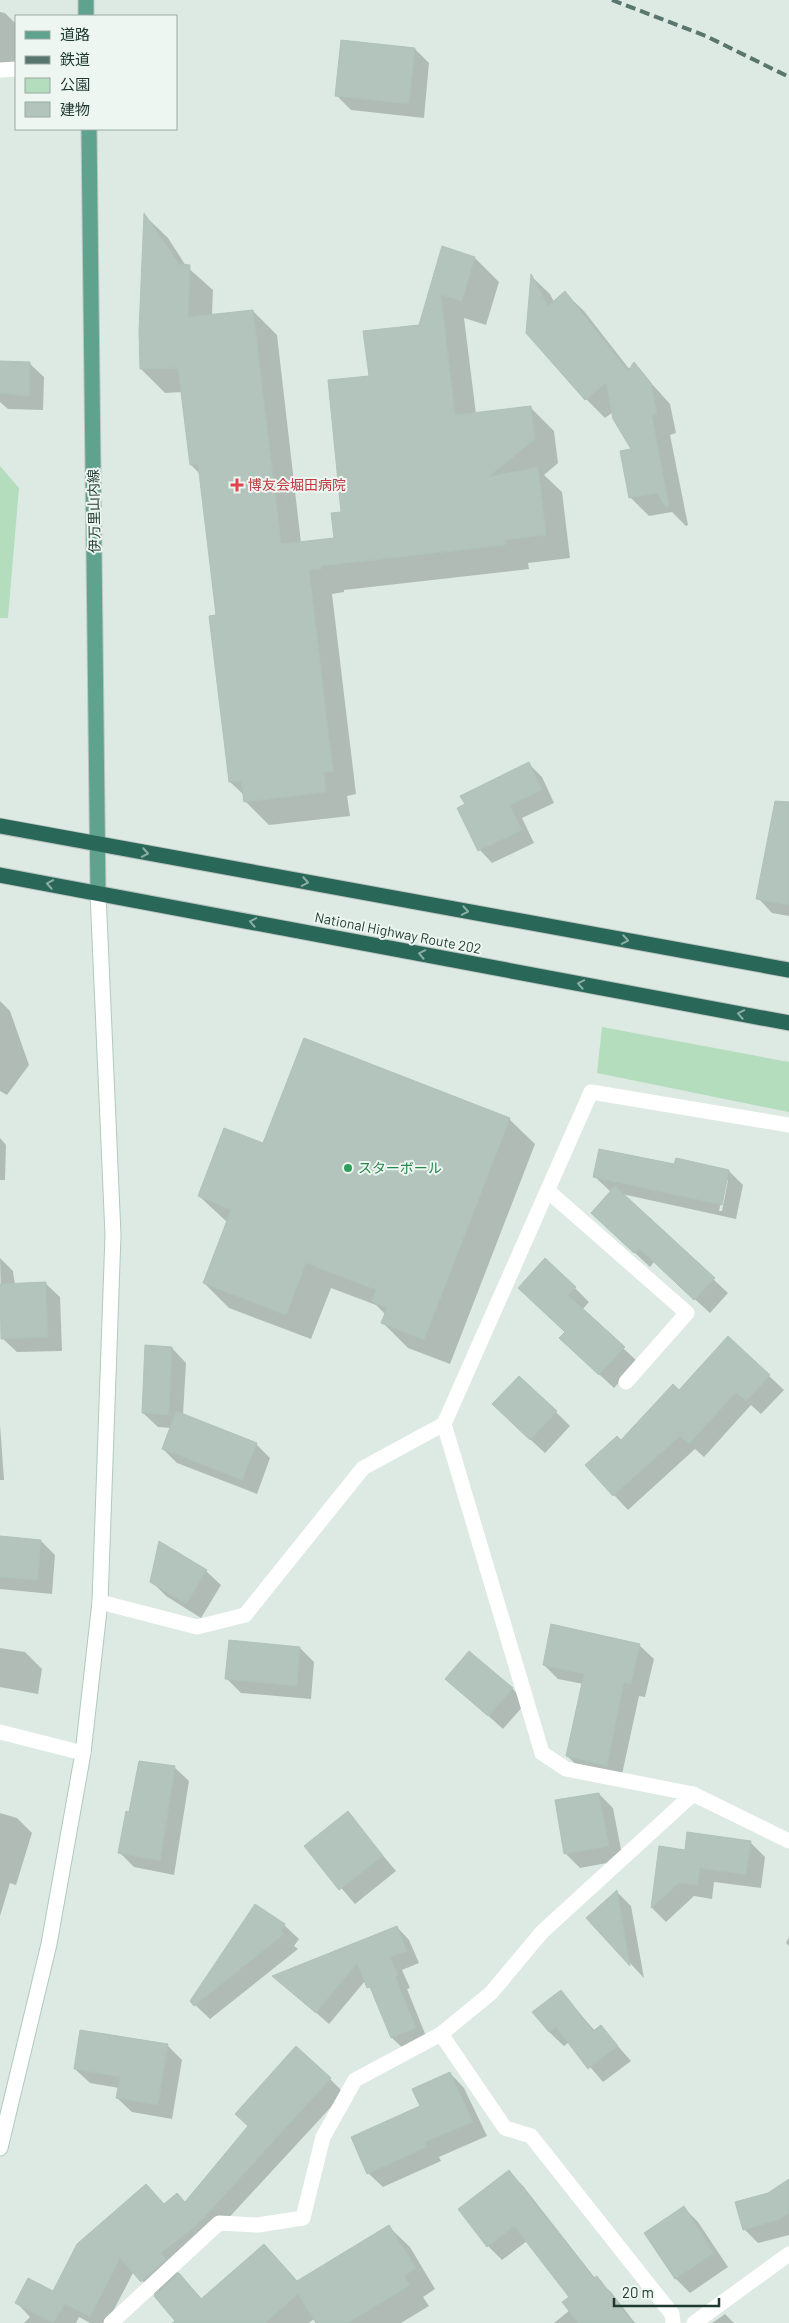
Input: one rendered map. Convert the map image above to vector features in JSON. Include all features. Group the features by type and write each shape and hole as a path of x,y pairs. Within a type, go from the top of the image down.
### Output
{"highway":[{"path":"0,826 789,970"},
{"name":"National Highway Route 202","path":"0,875 789,1023"}],"main road":[{"path":"86,0 86,15"},
{"name":"伊万里山内線","path":"89,130 98,893"}],"street":[{"path":"0,70 15,69"},
{"path":"0,2148 3,2123 49,1944 83,1753 100,1602 113,1235 98,893"},
{"path":"100,1602 198,1627 245,1615 363,1468 444,1424 591,1092 789,1125"},
{"path":"548,1191 686,1313 626,1382"},
{"path":"444,1424 542,1754 566,1769 693,1794 789,1841"},
{"path":"0,1732 83,1753"},
{"path":"111,2323 219,2223 258,2225 303,2218 323,2136 355,2080 441,2034 492,1993 542,1932 693,1794"},
{"path":"441,2034 505,2128 531,2136 672,2314 672,2323"},
{"path":"694,2323 789,2254"}],"green space":[{"path":"0,466 19,488 8,618 0,618"},
{"path":"602,1027 789,1062 789,1112 597,1073"}],"building":[{"path":"341,40 415,48 409,104 335,96"},
{"path":"144,213 179,264 190,265 188,317 253,310 281,544 334,538 331,513 341,512 328,380 369,376 363,331 419,325 442,246 475,257 462,301 441,295 455,415 531,406 535,439 488,477 538,467 546,535 505,540 505,545 321,566 321,569 309,570 333,771 324,772 326,792 244,802 241,781 229,782 209,616 216,615 198,464 190,465 178,368 140,369 139,331"},
{"path":"531,274 548,306 565,291 628,371 634,362 651,383 657,414 652,416 669,506 666,508 657,493 629,498 620,451 631,449 613,419 606,383 585,400 526,333"},
{"path":"0,361 30,362 29,396 0,393"},
{"path":"529,762 542,790 510,805 522,830 478,851 457,808 465,804 460,796"},
{"path":"775,801 789,802 789,905 756,899"},
{"path":"304,1038 510,1118 424,1340 381,1323 387,1308 371,1301 376,1290 306,1263 286,1315 203,1283 231,1210 198,1196 224,1128 263,1143"},
{"path":"599,1149 674,1164 676,1158 729,1170 722,1205 593,1177"},
{"path":"615,1186 715,1278 694,1300 639,1248 634,1253 591,1213"},
{"path":"545,1258 576,1287 568,1295 625,1347 599,1375 559,1338 565,1332 518,1288"},
{"path":"46,1282 48,1337 1,1339 0,1284"},
{"path":"728,1336 770,1375 746,1401 736,1392 689,1444 680,1436 613,1496 585,1465 617,1436 621,1440 673,1384 679,1390"},
{"path":"145,1345 172,1347 169,1415 142,1413"},
{"path":"519,1376 557,1411 530,1440 492,1404"},
{"path":"176,1411 257,1443 242,1480 162,1449"},
{"path":"0,1536 41,1540 38,1580 0,1577"},
{"path":"159,1541 207,1570 186,1604 150,1582"},
{"path":"551,1624 640,1644 631,1684 624,1682 607,1766 566,1756 584,1674 543,1665"},
{"path":"229,1640 300,1647 297,1686 225,1679"},
{"path":"469,1651 513,1688 488,1716 445,1679"},
{"path":"139,1761 175,1766 160,1861 118,1853 126,1811 129,1812"},
{"path":"599,1793 609,1846 564,1854 555,1800"},
{"path":"348,1811 383,1856 339,1890 304,1846"},
{"path":"687,1832 751,1841 746,1875 700,1868 698,1885 679,1883 651,1908 659,1846 685,1850"},
{"path":"617,1890 630,1966 586,1918"},
{"path":"255,1904 285,1924 281,1931 284,1934 194,2006 190,2001"},
{"path":"397,1926 407,1951 390,1957 398,1975 395,1976 416,2028 391,2038 370,1987 367,1988 357,1963 316,2013 272,1976"},
{"path":"561,1990 593,2031 601,2025 618,2046 588,2069 556,2027 549,2032 532,2012"},
{"path":"80,2030 168,2044 158,2105 116,2098 120,2077 74,2069"},
{"path":"296,2046 331,2078 197,2225 161,2253 166,2259 141,2282 120,2258 90,2317 65,2304 53,2323 15,2303 28,2278 53,2291 77,2244 146,2184 164,2204 177,2193 185,2202 248,2126 235,2114"},
{"path":"450,2072 473,2122 425,2142 427,2147 367,2174 351,2137 420,2106 412,2089"},
{"path":"509,2170 594,2278 597,2276 633,2323 578,2323 562,2302 569,2297 514,2226 487,2247 458,2209"},
{"path":"789,2179 789,2213 780,2219 743,2230 735,2202 768,2193"},
{"path":"684,2206 714,2253 675,2279 644,2233"},
{"path":"389,2225 416,2268 404,2276 410,2285 348,2323 316,2323 298,2294 265,2323 172,2323 175,2321 154,2296 179,2273 201,2299 264,2244 297,2281"}],"railway":[{"path":"612,0 706,36 789,77"}],"place":[{"name":"博友会堀田病院","path":"237,485"},
{"name":"スターボール","path":"348,1168"}]}
